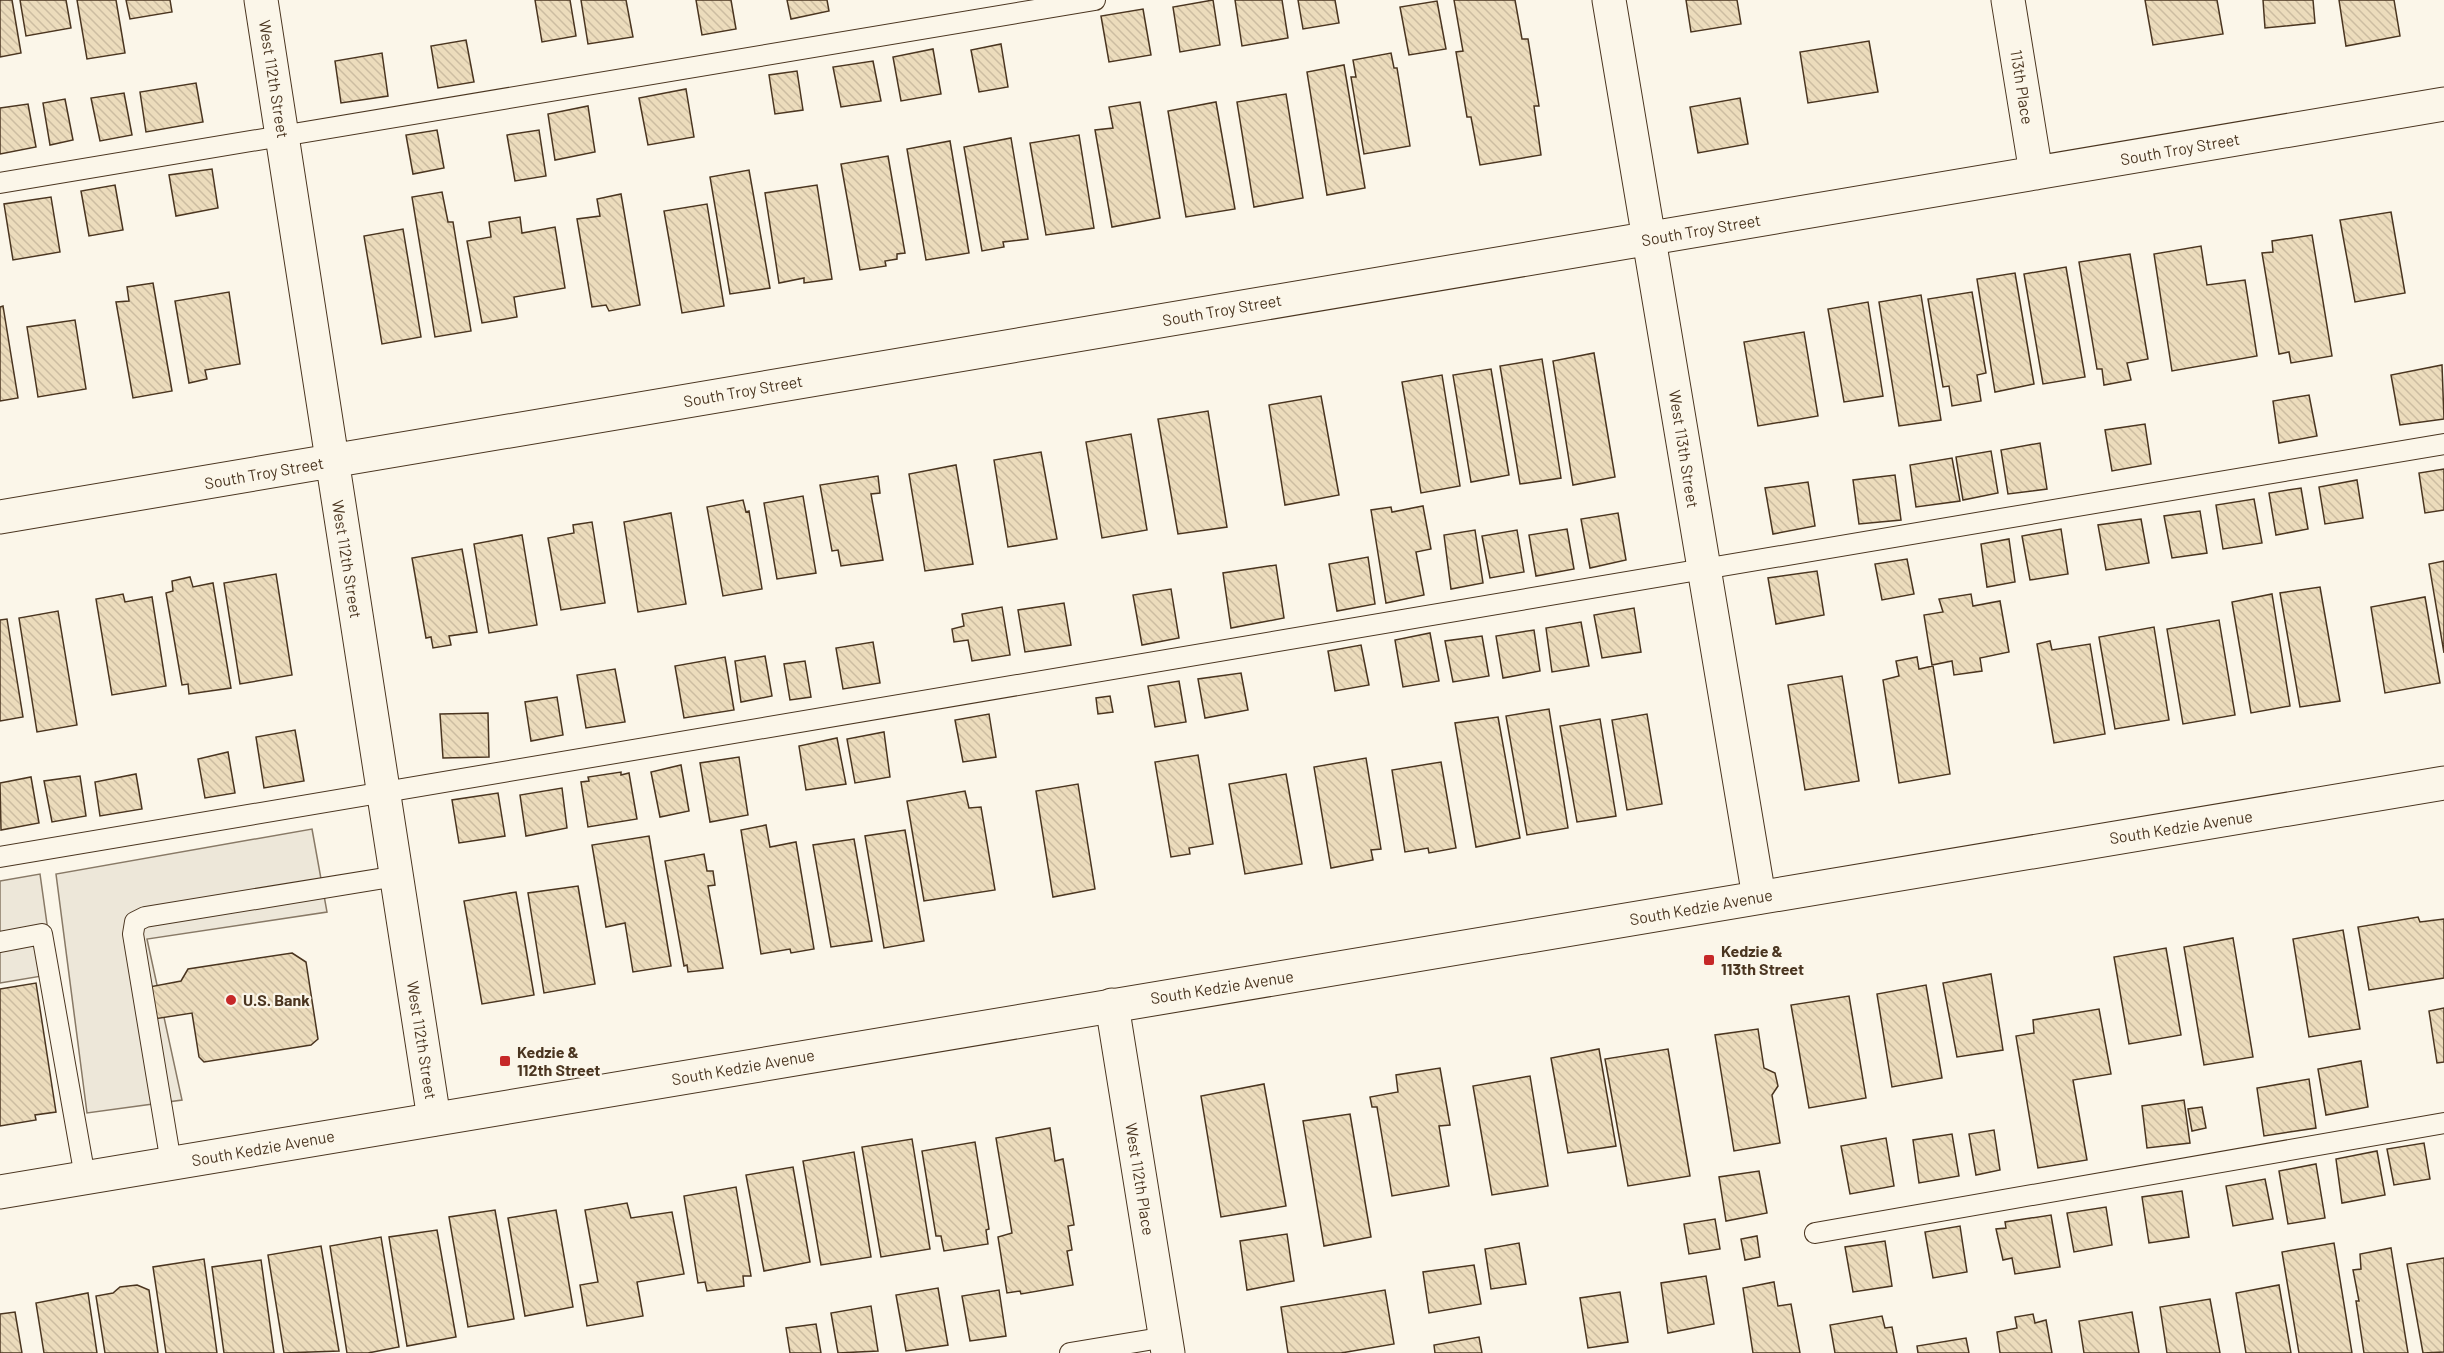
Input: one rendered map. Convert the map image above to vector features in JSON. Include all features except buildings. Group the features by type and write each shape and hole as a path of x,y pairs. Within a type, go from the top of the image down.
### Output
{"street":[{"name":"West 112th Street","path":"261,0 434,1119"},
{"name":"West 113th Street","path":"1609,0 1759,897"},
{"name":"113th Place","path":"2008,0 2036,173"},
{"name":"South Troy Street","path":"0,517 2444,104"},
{"name":"South Kedzie Avenue","path":"0,1192 2444,783"},
{"name":"West 112th Place","path":"1112,1005 1167,1345"}],"lane":[{"path":"0,183 1095,0"},
{"path":"0,856 383,790 1704,571 2444,444"},
{"path":"171,1163 133,934 135,922 145,917 397,876"},
{"path":"0,942 42,934 85,1178"},
{"path":"1815,1233 2444,1123"},
{"path":"1070,1353 1167,1345"}],"shaded area":[{"path":"312,829 327,912 147,939 182,1100 87,1113 56,874"},
{"path":"40,874 54,974 0,983 0,881"}],"place":[{"name":"Kedzie & 113th Street","path":"1709,960"},
{"name":"U.S. Bank","path":"231,1000"},
{"name":"Kedzie & 112th Street","path":"505,1061"}]}
